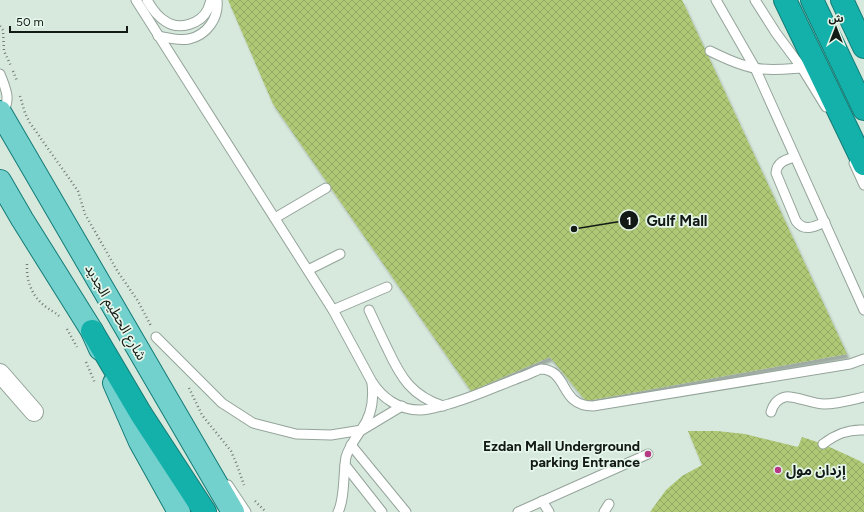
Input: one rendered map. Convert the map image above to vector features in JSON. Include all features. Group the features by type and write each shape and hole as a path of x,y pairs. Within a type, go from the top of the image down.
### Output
{"highway":[{"path":"785,0 864,164"},
{"path":"812,0 864,109"},
{"path":"842,0 864,47"},
{"path":"92,331 141,414 205,512"}],"main road":[{"name":"شارع الحطيم الجديد","path":"1,113 233,512"},
{"path":"0,181 92,331 140,442 179,512"}],"street":[{"path":"0,373 34,412"}],"lane":[{"path":"136,0 333,310 377,390 393,403 418,410 443,406 541,369 553,371 557,375 567,393 576,401 581,404 594,406 850,364 864,359"},
{"path":"147,0 151,7 165,21 174,25 184,26 194,23 202,17 208,9 211,0"},
{"path":"158,36 189,39 200,35 209,28 215,18 218,6 217,0"},
{"path":"716,0 755,68 864,310"},
{"path":"755,0 776,33 802,68 835,123 864,185"},
{"path":"710,51 734,62 755,68 770,70 802,68"},
{"path":"0,74 7,91 8,100 6,108 1,113"},
{"path":"794,157 779,164 776,168 776,173 796,221 802,227 806,228 825,222"},
{"path":"275,218 326,188"},
{"path":"308,270 340,254"},
{"path":"333,310 387,286"},
{"path":"369,310 395,365 406,383 423,397 443,406"},
{"path":"156,337 222,403 253,423 296,434 332,435 362,430 402,406"},
{"path":"338,512 345,465 351,445 362,430 370,412 373,392 372,382"},
{"path":"771,412 776,402 780,398 786,397 792,397 806,402 824,404 833,404 864,398"},
{"path":"823,444 840,433 864,430"},
{"path":"351,445 406,512"},
{"path":"518,512 648,454"},
{"path":"345,465 382,512"},
{"path":"208,471 224,480 231,488 246,512"},
{"path":"542,501 549,512"}],"path":[{"path":"0,26 3,30 4,52 18,82"},
{"path":"19,89 30,123 78,190 85,214 118,272 146,314 156,337"},
{"path":"27,261 28,280 31,289 43,305 59,315 79,350"},
{"path":"83,357 96,386"},
{"path":"188,385 202,415 231,451 245,487"},
{"path":"253,499 266,512"}],"building":[{"path":"228,0 682,0 847,354 586,401 550,357 471,391 273,104"},
{"name":"إزدان مول","path":"688,431 717,431 745,434 798,447 802,437 823,444 860,461 864,464 864,512 650,512 666,490 682,476 702,465"}],"place":[{"name":"Gulf Mall","path":"574,229"},
{"name":"Ezdan Mall Underground parking Entrance","path":"648,454"},
{"name":"إزدان مول","path":"778,470"}]}
